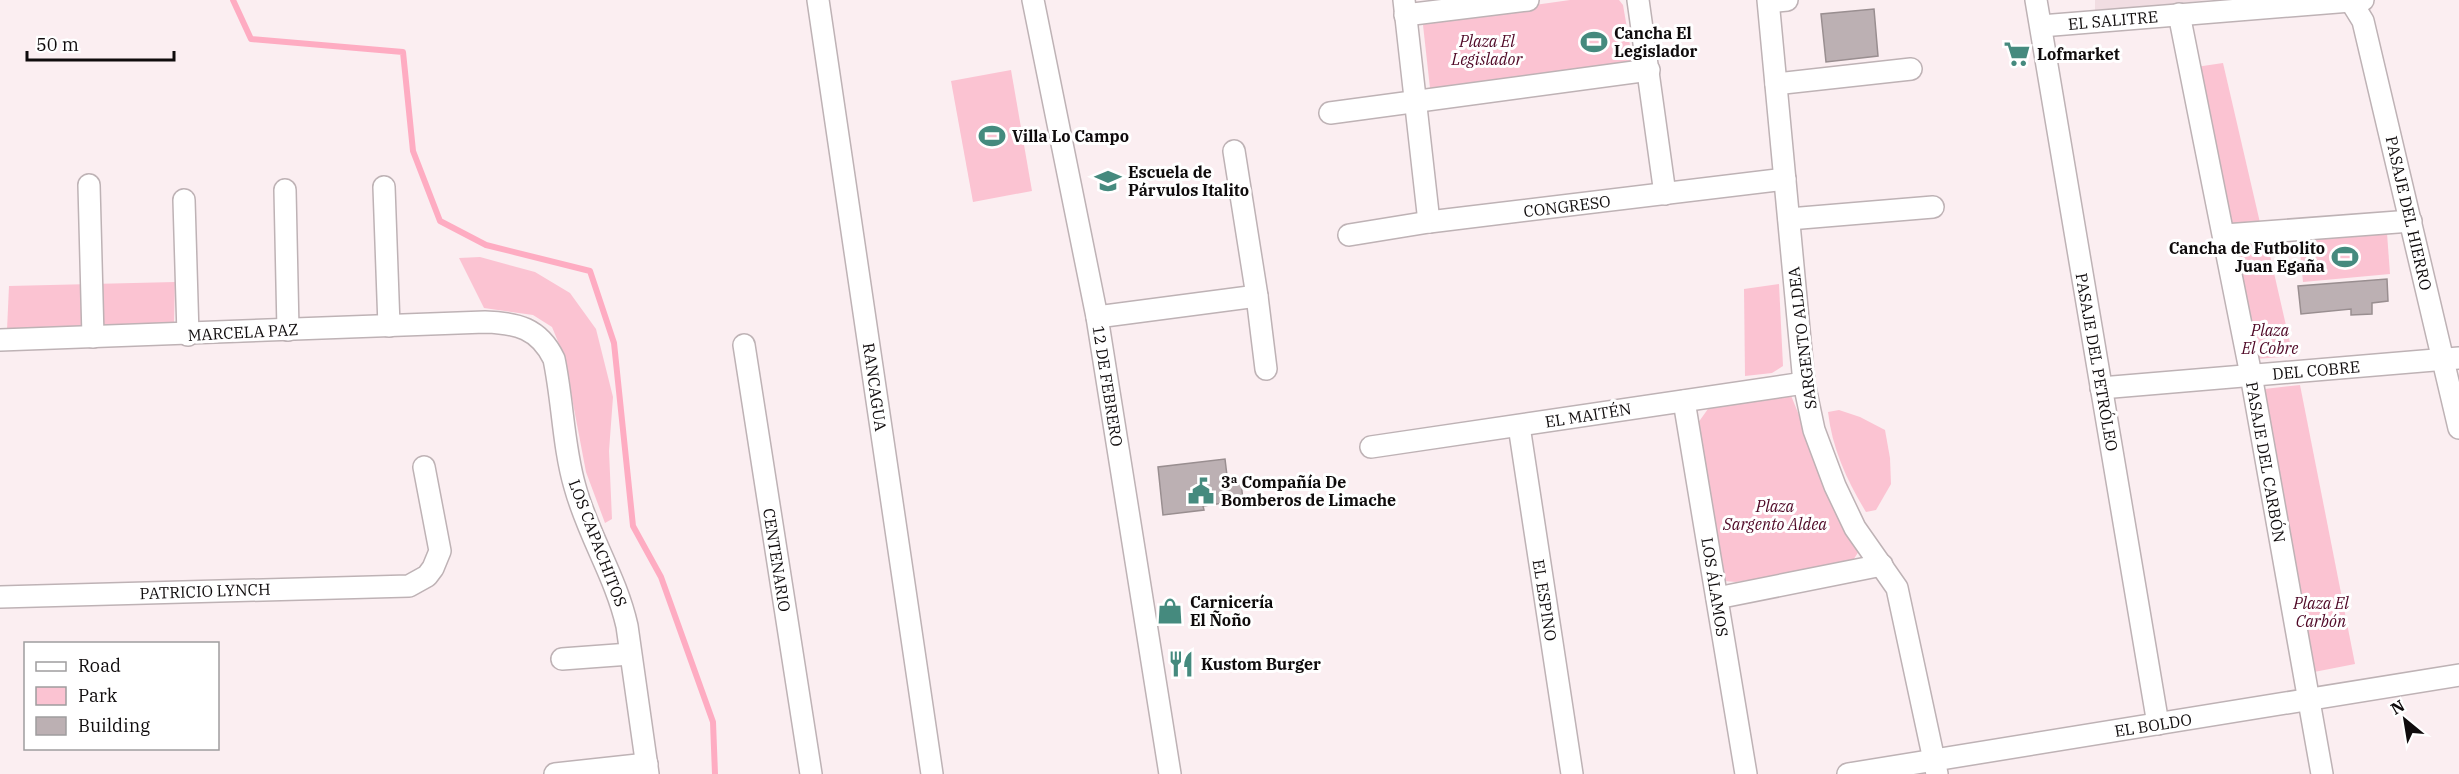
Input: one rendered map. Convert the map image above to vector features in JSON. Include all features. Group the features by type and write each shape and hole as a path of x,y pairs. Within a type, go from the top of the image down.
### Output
{"street":[{"name":"RANCAGUA","path":"818,0 932,774"},
{"name":"12 DE FEBRERO","path":"1033,0 1096,316 1170,774"},
{"path":"1429,222 1404,8 1528,0"},
{"path":"1638,0 1665,194"},
{"name":"PASAJE DEL PETRÓLEO","path":"2036,0 2158,724"},
{"name":"EL SALITRE","path":"2041,26 2355,0"},
{"name":"PASAJE DEL HIERRO","path":"2355,0 2363,21 2411,221 2451,359 2459,428"},
{"name":"SARGENTO ALDEA","path":"1775,1 1776,84 1804,383 1814,430 1835,486 1855,528 1897,588 1936,767"},
{"name":"PASAJE DEL CARBÓN","path":"2179,14 2225,235 2322,774"},
{"path":"1776,84 1911,69"},
{"path":"1330,113 1649,70"},
{"path":"1234,151 1266,369"},
{"name":"CONGRESO","path":"1350,235 1429,222 1785,178"},
{"path":"89,185 93,338"},
{"path":"384,187 389,326"},
{"path":"285,190 288,330"},
{"path":"184,200 188,335"},
{"path":"1789,219 1933,207"},
{"path":"2225,235 2411,221"},
{"path":"1096,316 1257,296"},
{"name":"MARCELA PAZ","path":"0,340 188,335 485,322"},
{"name":"LOS CAPACHITOS","path":"485,322 511,323 535,334 549,349 554,359 566,446 575,488 622,603 647,769"},
{"name":"CENTENARIO","path":"744,345 811,774"},
{"name":"DEL COBRE","path":"2101,388 2451,359"},
{"name":"EL MAITÉN","path":"1371,447 1804,383"},
{"name":"LOS ÁLAMOS","path":"1684,401 1746,774"},
{"name":"EL ESPINO","path":"1519,426 1572,774"},
{"name":"PATRICIO LYNCH","path":"0,597 409,585 427,576 434,568 440,550 424,467"},
{"path":"1717,598 1881,565"},
{"path":"562,659 630,654"},
{"name":"EL BOLDO","path":"1848,774 1936,767 2158,724 2459,675"},
{"path":"555,774 647,769"}],"shaded area":[{"path":"2095,0 2209,0 2095,12"}],"green space":[{"name":"Plaza El Legislador","path":"1570,0 1619,0 1623,5 1633,63 1431,97 1423,25 1433,19"},
{"path":"2223,63 2261,227 2230,228 2196,67"},
{"name":"Villa Lo Campo","path":"1011,70 1032,191 973,202 951,81"},
{"name":"Cancha de Futbolito Juan Egaña","path":"2387,233 2390,274 2303,282 2299,241"},
{"name":"Plaza El Cobre","path":"2266,238 2293,356 2255,359 2235,240"},
{"path":"480,257 535,272 570,293 596,329 613,397 609,451 612,519 605,523 586,472 564,356 552,327 533,315 484,308 459,258"},
{"path":"175,282 174,323 7,330 9,286"},
{"path":"1779,284 1783,366 1772,373 1745,376 1744,289"},
{"name":"Plaza El Carbón","path":"2300,385 2355,664 2309,673 2256,390"},
{"name":"Plaza Sargento Aldea","path":"1790,393 1831,494 1859,551 1850,565 1736,582 1724,581 1698,423 1710,406"},
{"path":"1839,410 1860,417 1885,430 1890,458 1891,484 1876,510 1866,512 1841,464 1828,412"}],"building":[{"path":"1874,9 1878,56 1826,62 1821,14"},
{"path":"2387,279 2388,301 2372,303 2372,314 2351,315 2351,309 2301,314 2298,286"},
{"name":"3ª Compañía De Bomberos de Limache","path":"1225,459 1228,484 1241,482 1243,500 1203,506 1204,510 1163,515 1158,467"}],"waterway":[{"path":"233,0 251,39 403,52 413,151 440,221 486,245 590,271 614,343 633,526 661,577 713,722 715,774"}],"place":[{"name":"Cancha El Legislador","path":"1594,42"},
{"name":"Lofmarket","path":"2017,54"},
{"name":"Villa Lo Campo","path":"992,136"},
{"name":"Escuela de Párvulos Italito","path":"1108,181"},
{"name":"Cancha de Futbolito Juan Egaña","path":"2345,257"},
{"name":"3ª Compañía De Bomberos de Limache","path":"1201,491"},
{"name":"Carnicería El Ñoño","path":"1170,611"},
{"name":"Kustom Burger","path":"1181,664"}]}
